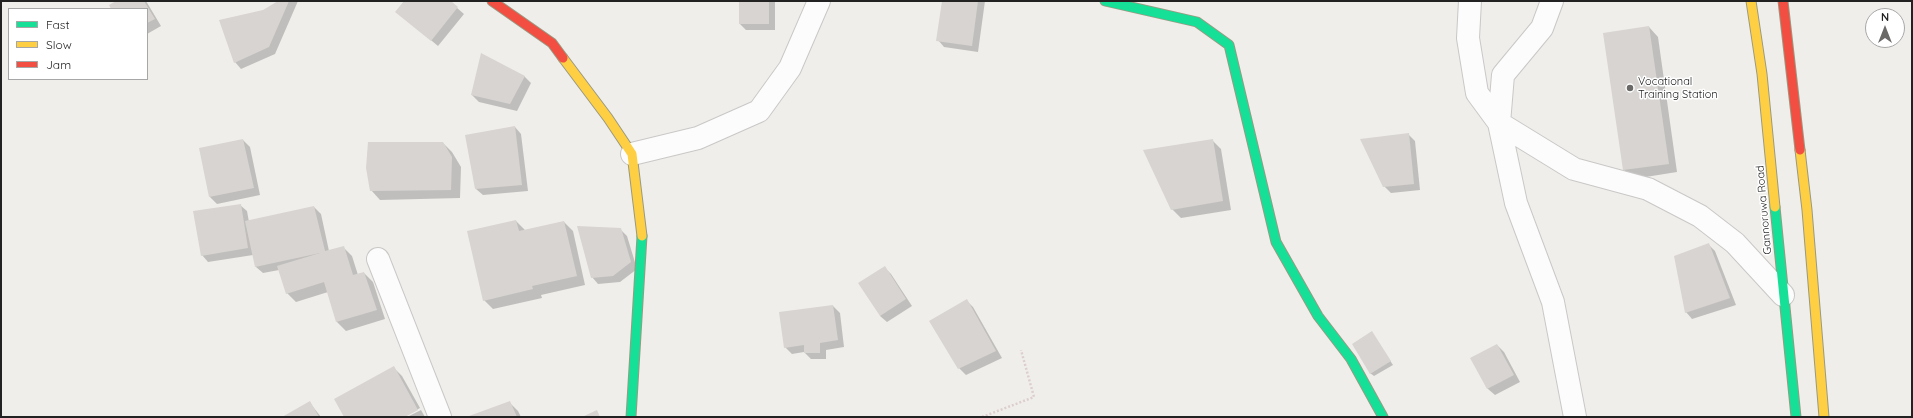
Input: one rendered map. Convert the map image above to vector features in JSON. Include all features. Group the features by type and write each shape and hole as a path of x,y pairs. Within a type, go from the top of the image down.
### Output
{"street":[{"path":"492,1 552,43 608,118 632,154 642,238 631,417"},
{"path":"632,154 698,138 759,111 790,68 819,1"},
{"path":"1105,1 1197,22 1229,45 1276,242 1318,316 1351,359 1383,417"},
{"path":"1470,1 1468,38 1477,93 1499,123 1574,169 1648,189 1700,216 1735,243 1763,271 1783,295"},
{"path":"1552,1 1542,28 1504,75 1499,123 1516,203 1553,302 1576,417"},
{"name":"Gannoruwa Road","path":"1751,1 1763,82 1796,417"},
{"path":"1784,1 1807,210 1824,417"},
{"path":"378,259 440,417"}],"path":[{"path":"982,417 1034,397 1021,350"}],"building":[{"path":"116,1 144,1 155,19 148,22 148,8 110,8 109,5"},
{"path":"278,1 289,1 269,47 234,63 219,20 263,10"},
{"path":"404,1 451,1 458,7 431,41 395,12"},
{"path":"739,1 769,1 769,24 739,24"},
{"path":"942,1 978,1 972,46 936,41"},
{"path":"1649,26 1669,164 1623,170 1603,33"},
{"path":"481,53 525,76 510,104 471,95"},
{"path":"515,126 522,185 475,189 465,135"},
{"path":"1409,133 1414,184 1383,187 1360,139"},
{"path":"243,139 254,188 209,197 199,148"},
{"path":"1213,139 1223,201 1171,210 1143,150"},
{"path":"368,142 443,142 452,157 451,190 370,191 366,168"},
{"path":"241,204 248,248 201,256 193,211"},
{"path":"314,206 325,251 344,246 353,275 364,272 377,310 336,322 324,282 286,294 277,266 320,253 255,267 245,221"},
{"path":"516,220 519,231 564,221 577,276 532,286 533,289 483,301 467,231"},
{"path":"577,226 621,228 631,262 613,276 591,278"},
{"path":"1709,243 1730,298 1685,313 1674,256"},
{"path":"885,266 906,299 880,316 858,283"},
{"path":"967,299 996,351 958,369 929,321"},
{"path":"833,305 838,340 820,343 820,353 804,353 804,345 784,348 779,312"},
{"path":"1372,331 1391,361 1370,374 1352,344"},
{"path":"1497,344 1514,375 1487,389 1470,358"},
{"path":"394,366 418,410 405,417 344,417 334,399"},
{"path":"310,401 319,417 282,417"},
{"path":"510,401 517,417 469,417 469,416"},
{"path":"597,410 600,417 582,417"}],"traffic: fast":[{"path":"1105,1 1197,22 1229,45 1276,242 1318,316 1351,359 1383,417"},
{"path":"1775,207 1796,417"},
{"path":"631,417 642,236"}],"traffic: slow":[{"path":"1751,1 1762,74 1775,207"},
{"path":"563,58 608,118 632,154 642,236"},
{"path":"1800,150 1807,210 1824,417"}],"traffic: jam":[{"path":"492,1 552,43 563,58"},
{"path":"1783,1 1800,150"}],"place":[{"name":"Vocational Training Station","path":"1630,88"}]}
